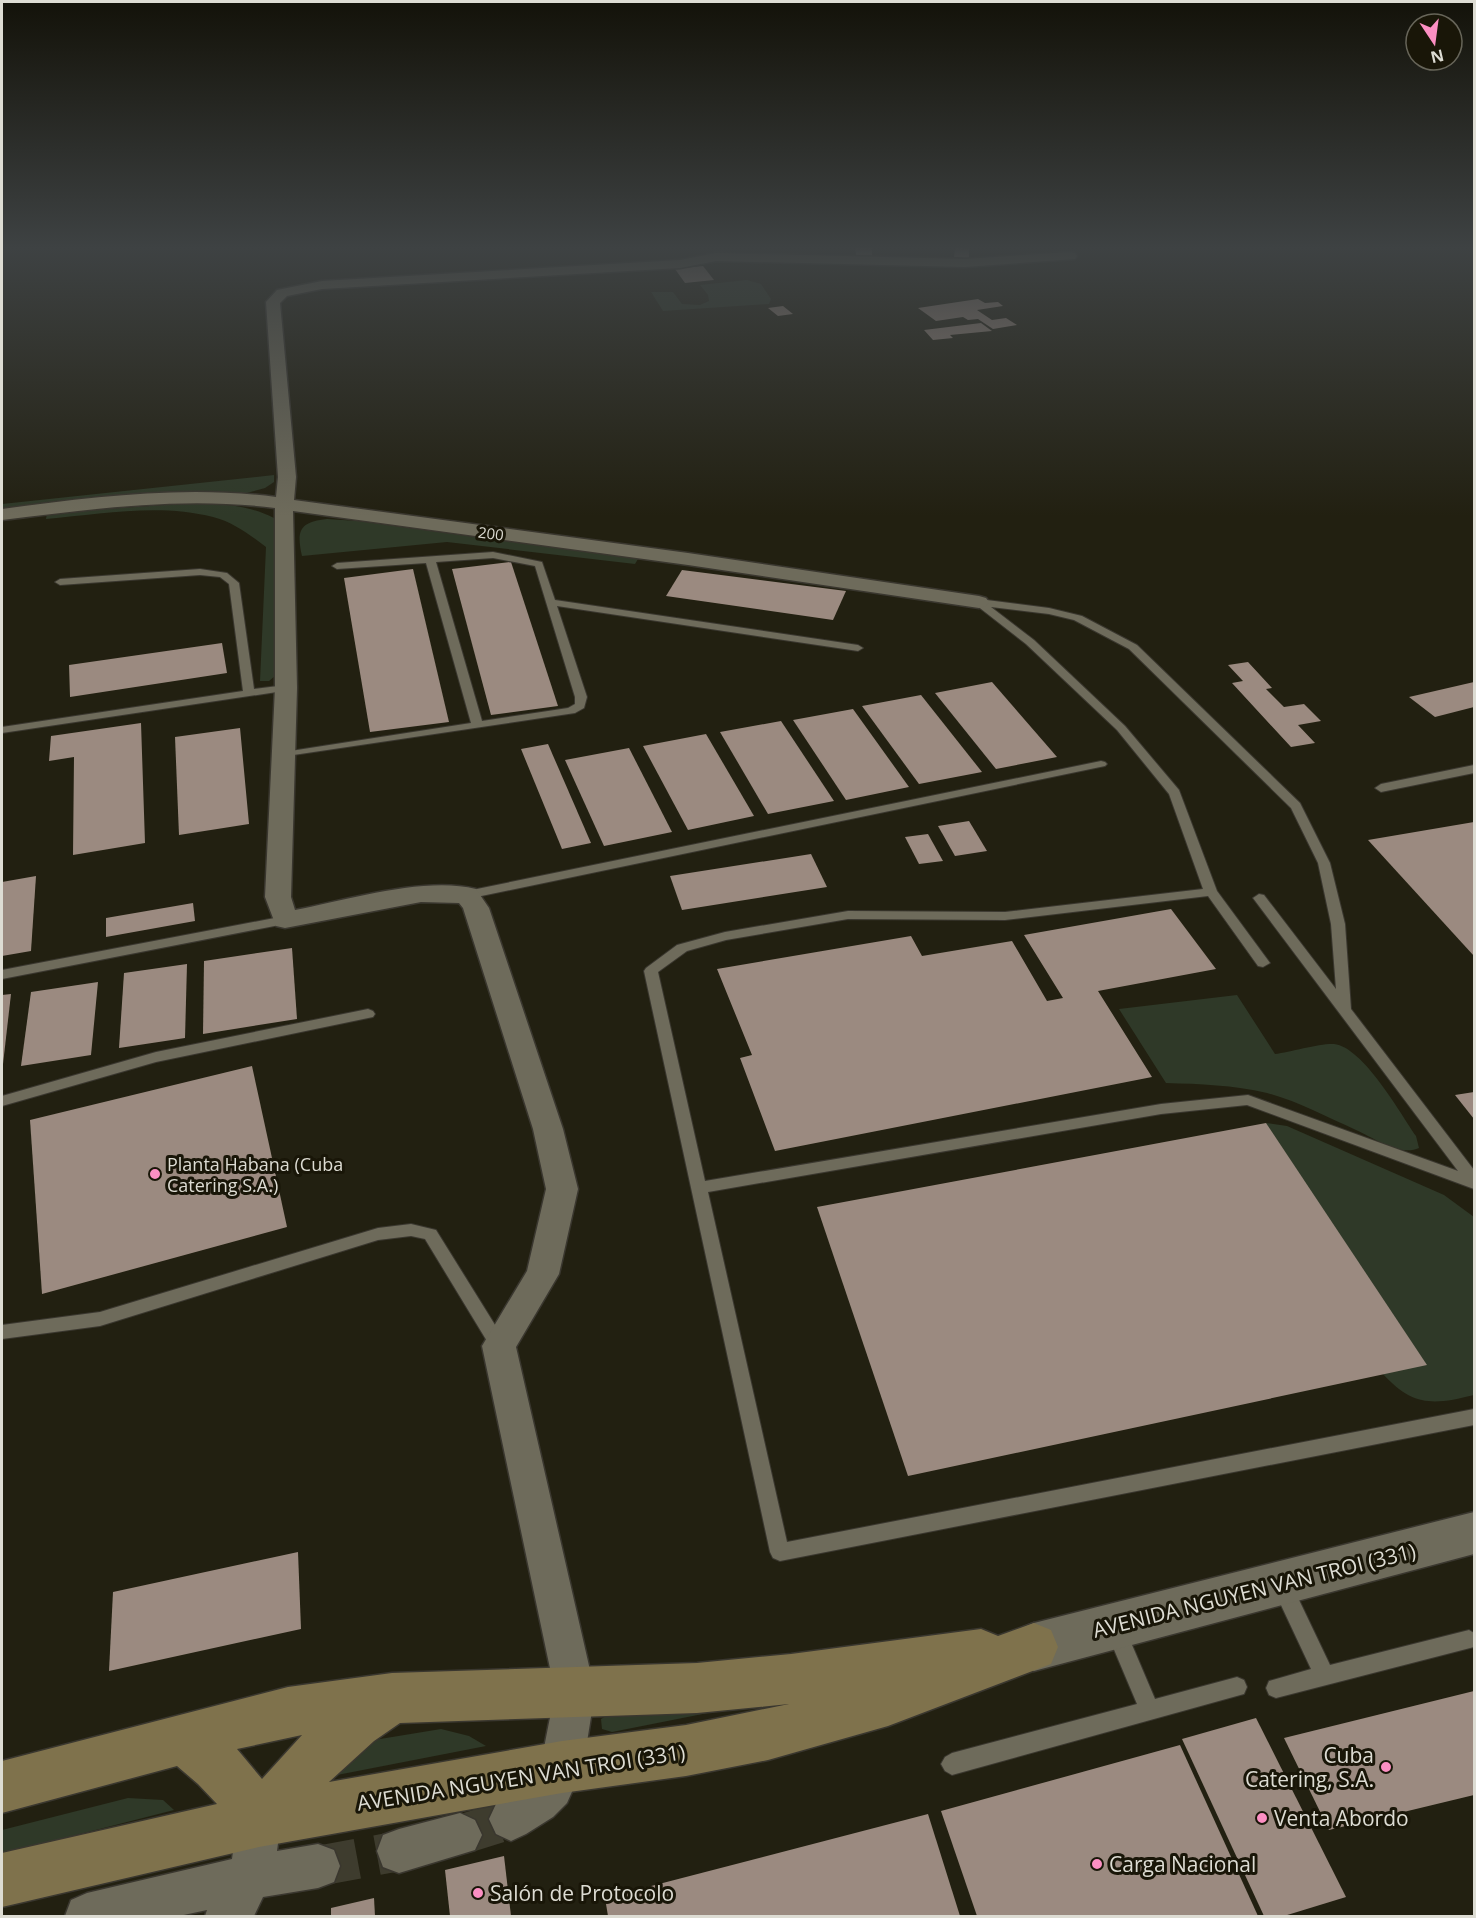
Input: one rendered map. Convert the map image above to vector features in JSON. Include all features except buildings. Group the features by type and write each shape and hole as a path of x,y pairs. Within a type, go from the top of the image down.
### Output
{"main road":[{"name":"AVENIDA NGUYEN VAN TROI (331)","path":"2,1787 288,1712 392,1698 697,1688 791,1679 1034,1647"},
{"name":"AVENIDA NGUYEN VAN TROI (331)","path":"2,1880 259,1821 562,1767 608,1763 711,1746 889,1701 1034,1647"},
{"path":"183,1738 210,1757 230,1777 259,1821 321,1753 356,1723 392,1698"}],"street":[{"path":"276,337 287,477 284,505 286,688 278,897 285,920 422,894 467,895 476,908 548,1129 562,1189 543,1274 499,1346 575,1692 562,1767 552,1788 538,1802 512,1819"},
{"name":"200","path":"2,514 200,495 232,497 687,559 979,602"},
{"name":"AVENIDA NGUYEN VAN TROI (331)","path":"1034,1647 1474,1533"},
{"path":"227,1917 239,1902 251,1877 259,1821"},
{"path":"399,1851 460,1835"},
{"path":"87,1917 251,1877 318,1866"}],"lane":[{"path":"284,755 571,711 580,706 581,697 539,564 493,555 337,566"},
{"path":"430,558 477,725"},
{"path":"60,582 200,572 222,574 231,578 234,584 249,693"},
{"path":"551,602 858,648"},
{"path":"979,602 1030,642 1121,728 1175,792 1211,892 1263,963"},
{"path":"979,602 1049,611 1078,618 1133,647 1296,806 1324,862 1338,924 1344,1009"},
{"path":"2,730 286,688"},
{"path":"467,895 1101,764"},
{"path":"1381,788 1474,769"},
{"path":"1211,892 1005,916 848,915 725,936 682,948 651,971 780,1552 1474,1417"},
{"path":"1259,898 1474,1182"},
{"path":"2,975 285,920"},
{"path":"2,1101 156,1058 368,1014"},
{"path":"699,1188 1161,1109 1248,1100 1474,1182"},
{"path":"2,1332 100,1319 378,1234 411,1230 430,1234 499,1346"},
{"path":"1280,1583 1325,1676"},
{"path":"1114,1626 1150,1711"},
{"path":"1276,1688 1469,1640"},
{"path":"952,1764 1237,1688"}],"green space":[{"path":"274,475 274,482 265,488 243,494 195,492 145,494 2,510 2,504"},
{"path":"179,504 216,504 239,507 274,518 277,527 278,658 275,676 269,681 260,681 266,547 254,538 220,519 172,511 109,512 46,519 47,513"},
{"path":"327,519 358,521 638,559 635,564 447,542 302,556 300,534 302,529 311,522"},
{"path":"1237,995 1275,1054 1334,1044 1357,1056 1391,1098 1416,1136 1419,1148 1404,1150 1395,1148 1289,1100 1267,1093 1204,1084 1166,1083 1119,1009"},
{"path":"1266,1123 1287,1126 1444,1195 1474,1217 1474,1395 1447,1401 1425,1401 1404,1393 1383,1374"},
{"path":"748,1705 612,1732 602,1729 601,1719 610,1714"},
{"path":"441,1729 469,1736 486,1746 337,1775 314,1774 374,1740"},
{"path":"128,1798 163,1800 174,1810 2,1854 2,1830"}],"tunnel":[{"path":"460,1835 511,1819"},
{"path":"318,1866 399,1851"}],"place":[{"name":"Planta Habana (Cuba Catering S.A.)","path":"155,1174"},
{"name":"Cuba Catering, S.A.","path":"1386,1767"},
{"name":"Venta Abordo","path":"1262,1818"},
{"name":"Carga Nacional","path":"1097,1864"},
{"name":"Salón de Protocolo","path":"478,1893"}]}
